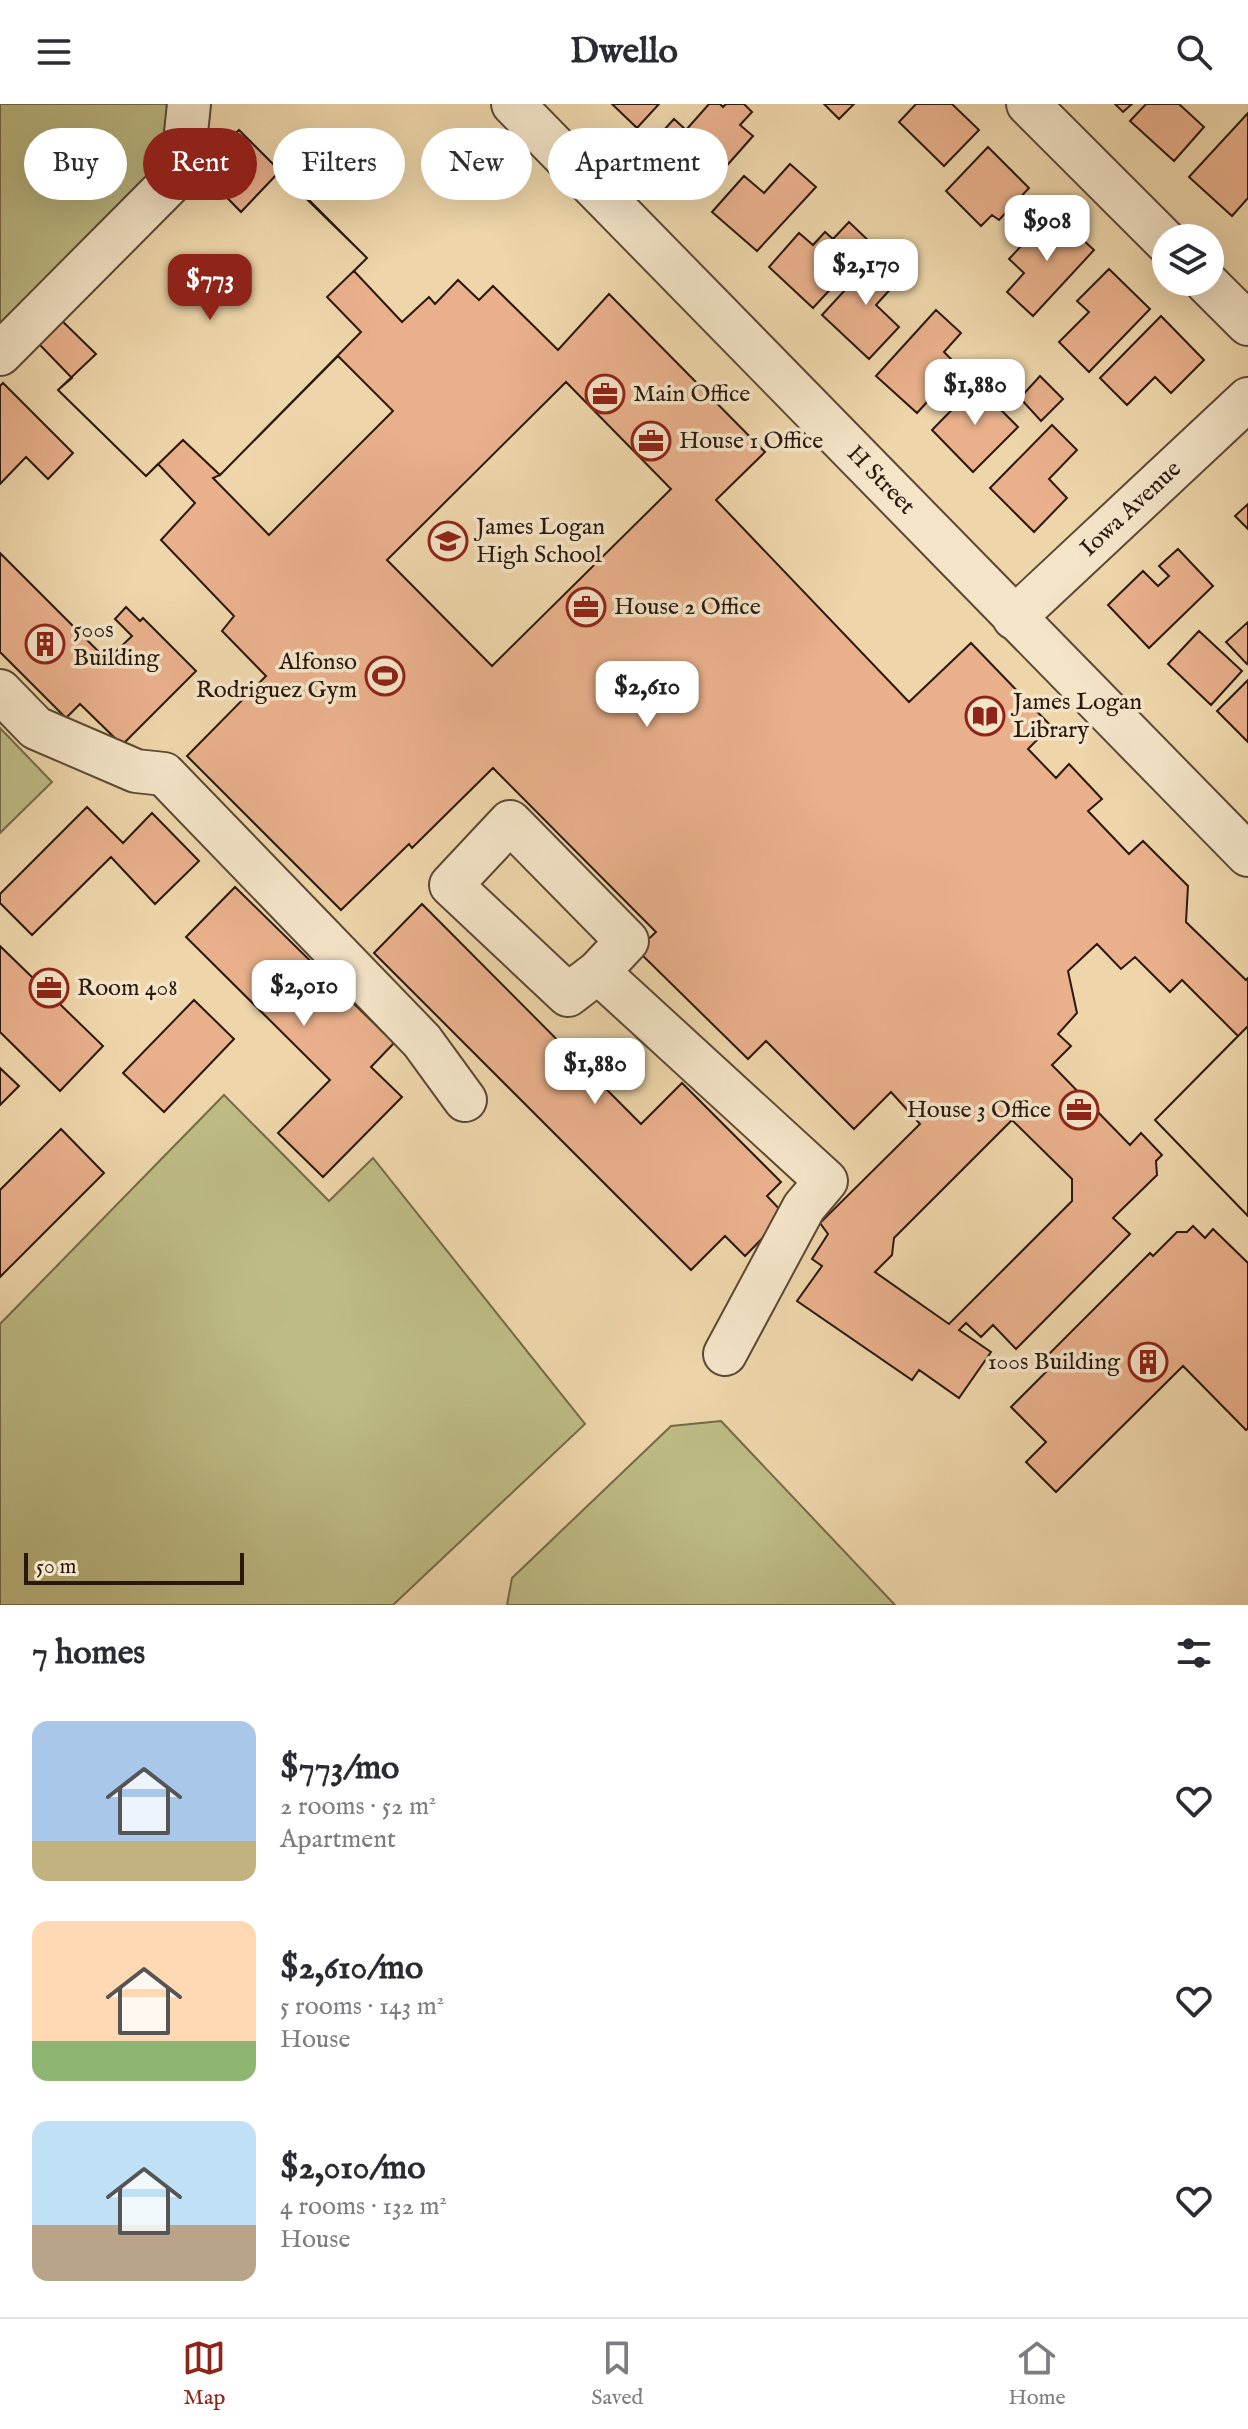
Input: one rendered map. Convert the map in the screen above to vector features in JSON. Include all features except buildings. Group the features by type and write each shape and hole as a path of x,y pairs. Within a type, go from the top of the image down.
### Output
{"street":[{"path":"0,354 182,171 189,104"},
{"name":"H Street","path":"513,104 1248,855"},
{"path":"1028,104 1152,228"},
{"path":"1220,296 1248,324"},
{"name":"Iowa Avenue","path":"1014,618 1248,399"},
{"path":"0,691 36,728 136,771 164,774 422,1041 465,1100"},
{"path":"598,972 826,1181 804,1207 725,1354"}],"shaded area":[{"path":"0,104 169,104 166,128 143,128 143,187 0,329"},
{"path":"0,728 52,782 0,833"},
{"path":"224,1095 329,1201 373,1158 585,1424 393,1605 0,1605 0,1324"},
{"path":"721,1421 895,1605 507,1605 512,1578 671,1426"}],"place":[{"name":"Main Office","path":"605,394"},
{"name":"House 1 Office","path":"651,441"},
{"name":"James Logan High School","path":"448,541"},
{"name":"House 2 Office","path":"586,607"},
{"name":"500s Building","path":"45,644"},
{"name":"Alfonso Rodriguez Gym","path":"385,676"},
{"name":"James Logan Library","path":"985,716"},
{"name":"Room 408","path":"49,988"},
{"name":"House 3 Office","path":"1079,1110"},
{"name":"100s Building","path":"1148,1362"}]}
